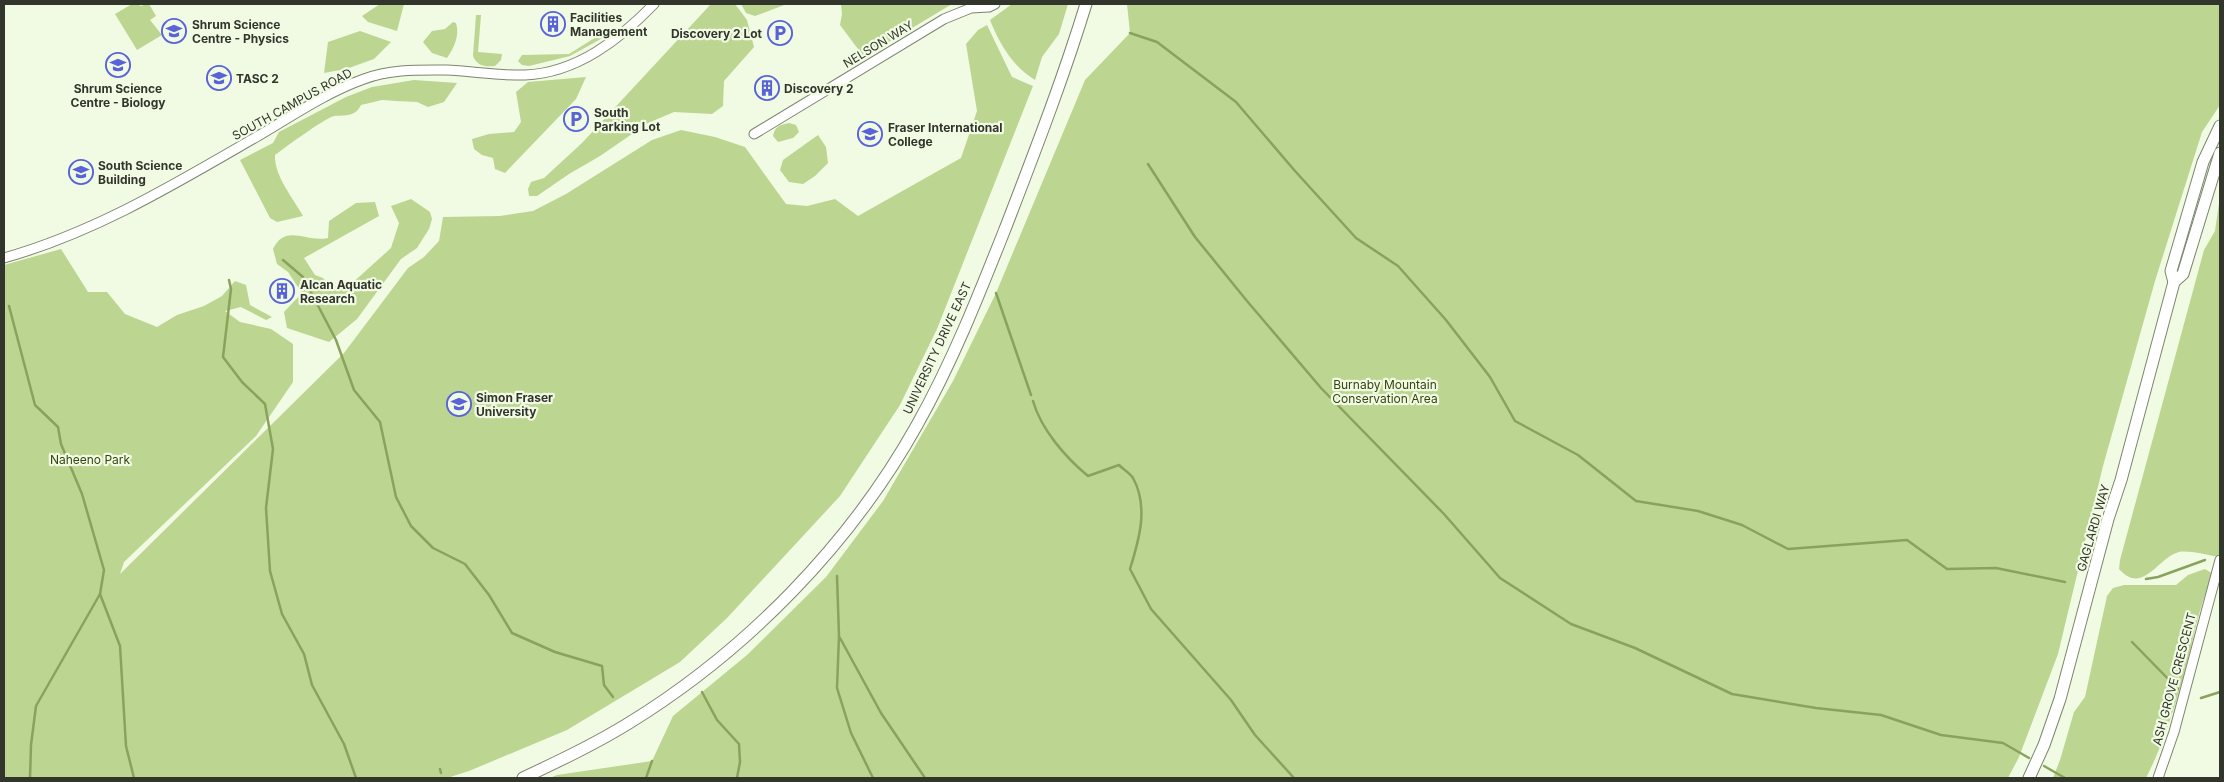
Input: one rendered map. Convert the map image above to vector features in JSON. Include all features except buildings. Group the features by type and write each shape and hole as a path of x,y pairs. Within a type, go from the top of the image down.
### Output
{"street":[{"name":"SOUTH CAMPUS ROAD","path":"4,258 91,228 162,191 331,94 365,79 389,72 412,70 526,75 551,70 574,64 593,54 616,39 654,4"},
{"name":"NELSON WAY","path":"754,134 944,19 971,8 989,7 995,4"},
{"name":"UNIVERSITY DRIVE EAST","path":"523,778 584,749 630,722 717,660 755,627 801,582 843,533 870,496 917,425 958,340 1049,116 1086,4"},
{"name":"GAGLARDI WAY","path":"2174,282 2170,271 2202,162 2220,126"},
{"name":"GAGLARDI WAY","path":"2029,778 2044,745 2060,699 2174,282 2183,274 2220,153"},
{"name":"ASH GROVE CRESCENT","path":"2158,778 2174,732 2216,587 2220,560"}],"green space":[{"path":"132,4 139,4 140,6 149,4 156,16 150,20 162,35 137,50 115,14"},
{"path":"380,4 404,4 397,31 368,22 362,16"},
{"path":"711,4 735,4 747,20 754,47 724,81 723,106 712,114 674,112 648,123 537,196 529,196 528,189 531,182 544,178 582,143"},
{"path":"741,4 787,4 755,16 746,13"},
{"path":"841,4 952,4 864,57 840,25"},
{"path":"1012,4 1068,4 1059,34 1042,57 1035,80 1013,61 990,20"},
{"name":"Burnaby Mountain Conservation Area","path":"1127,4 2220,4 2220,105 2202,132 2155,281 2103,466 2058,654 2019,757 2008,778 550,778 557,775 652,761 673,716 747,655 826,577 883,501 953,381 996,293 1085,80 1130,33"},
{"path":"476,15 481,15 478,52 502,54 501,60 495,66 482,65 473,56"},
{"path":"453,22 456,23 457,37 447,58 432,53 423,42 432,31 445,29"},
{"name":"Simon Fraser University","path":"987,25 1012,77 1033,86 937,329 900,405 840,496 727,618 680,662 567,730 469,771 447,778 4,778 4,265 61,249 88,292 107,292 125,314 157,327 177,315 204,306 222,296 235,281 246,285 250,305 272,317 266,320 241,307 225,311 240,322 271,329 293,344 293,382 256,436 124,562 120,574 344,353 408,268 424,257 439,241 443,217 500,216 533,211 566,194 652,140 681,130 715,137 745,147 786,204 807,206 835,199 858,216 961,158 977,111 966,44 978,30"},
{"path":"609,29 608,35 570,56 529,66 522,65 518,61 522,55 569,54"},
{"path":"360,31 391,42 374,59 346,69 324,73 328,42"},
{"path":"586,77 576,99 505,173 495,169 493,158 482,155 474,149 472,139 489,134 514,132 521,122 516,92 528,82"},
{"path":"414,80 457,83 444,102 428,107 417,102 382,100 361,105 356,112 329,118 287,146 275,155 276,163 285,187 303,216 277,222 270,218 240,160 273,143 279,132 346,97 372,87"},
{"path":"789,123 796,125 799,132 793,138 778,142 773,136 775,130 781,125"},
{"path":"818,135 826,147 828,163 815,176 803,184 789,182 780,170 783,160"},
{"path":"2220,196 2220,551 2218,557 2192,552 2179,552 2171,555 2143,577 2136,578 2128,576 2119,569 2120,560 2204,250 2215,231"},
{"path":"411,199 430,212 432,219 429,229 417,248 401,259 357,319 329,342 287,328 284,312 302,293 288,272 277,264 273,249 278,241 290,235 320,239 328,238 329,221 356,203 375,202 379,216 304,258 315,275 323,278 331,286 349,286 391,248 399,223 391,206"},
{"path":"2205,569 2213,574 2200,612 2171,716 2160,748 2146,778 2053,778 2074,712 2085,697 2107,596 2113,588 2124,585 2176,585 2188,575"}],"waterway":[{"path":"1130,33 1157,42 1236,102 1356,238 1398,266 1446,320 1490,377 1515,421 1578,455 1636,501 1698,511 1742,525 1788,549 1907,540 1947,569 1996,568 2065,582"},
{"path":"1148,164 1195,237 1247,301 1321,388 1444,514 1500,578 1571,624 1635,648 1732,694 1816,708 1881,715 1941,735 2003,743 2029,758"},
{"path":"283,260 303,277 336,340 354,390 380,422 396,497 411,526 433,548 465,564 489,595 512,633 555,652 602,666 604,685 613,697"},
{"path":"229,280 231,289 223,357 242,382 265,404 273,449 266,508 270,571 282,614 304,654 312,685 344,744 356,778"},
{"path":"996,293 1031,395"},
{"path":"9,306 35,405 58,427 61,444 82,494 104,570 100,594 36,706 31,745 30,778"},
{"path":"1033,401 1042,422 1055,442 1088,476 1119,465 1133,478 1141,500 1141,524 1137,547 1130,569 1151,609 1231,700 1255,735 1294,778"},
{"path":"2146,579 2158,577 2205,560"},
{"path":"837,576 839,636 837,688 851,733 873,778"},
{"path":"100,594 120,646 126,746 134,778"},
{"path":"840,638 881,713 925,778"},
{"path":"2132,642 2178,689"},
{"path":"702,692 717,720 739,744 740,762 737,778"},
{"path":"2201,698 2220,692"},
{"path":"646,778 652,761"},
{"path":"2044,766 2065,778"},
{"path":"440,769 441,773"}],"place":[{"name":"Facilities Management","path":"553,24"},
{"name":"Shrum Science Centre - Physics","path":"174,31"},
{"name":"Discovery 2 Lot","path":"780,33"},
{"name":"Shrum Science Centre - Biology","path":"118,65"},
{"name":"TASC 2","path":"219,78"},
{"name":"Discovery 2","path":"767,88"},
{"name":"South Parking Lot","path":"576,119"},
{"name":"Fraser International College","path":"870,134"},
{"name":"South Science Building","path":"81,172"},
{"name":"Alcan Aquatic Research","path":"282,291"},
{"name":"Simon Fraser University","path":"459,404"}],"park label":[{"name":"Naheeno Park","path":"90,459"}]}
